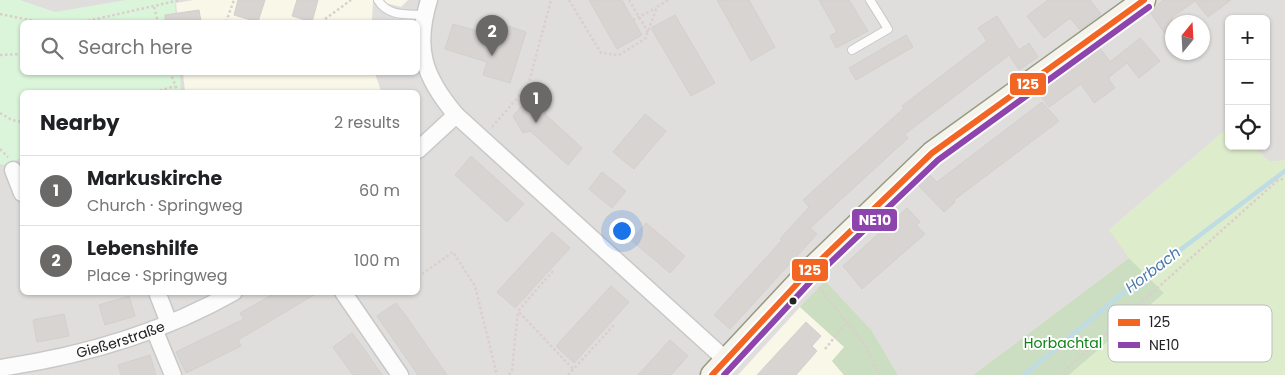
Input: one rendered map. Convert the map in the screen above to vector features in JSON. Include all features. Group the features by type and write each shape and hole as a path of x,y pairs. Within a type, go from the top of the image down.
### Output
{"street":[{"path":"426,7 422,47 424,62 439,95 456,115 719,367 808,272 932,153 1144,0"},
{"path":"420,148 456,115"},
{"path":"13,170 20,189"},
{"path":"158,295 169,323"},
{"name":"Gießerstraße","path":"0,368 53,359 106,346 195,314 229,295"},
{"path":"345,295 400,375"},
{"path":"154,329 173,375"}],"lane":[{"path":"378,0 381,5 394,14 426,7"},
{"path":"852,50 888,29 870,0"}],"path":[{"path":"92,20 180,0"},
{"path":"227,20 234,0"},
{"path":"324,20 351,0"},
{"path":"481,139 528,86 551,0"},
{"path":"569,0 601,53 619,56 645,39 657,7"},
{"path":"629,0 648,32"},
{"path":"633,20 668,0"},
{"path":"154,7 157,20"},
{"path":"0,14 30,20"},
{"path":"0,55 20,54"},
{"path":"171,75 177,90"},
{"path":"162,90 176,86"},
{"path":"0,113 12,120 20,122"},
{"path":"1139,305 1277,182 1285,178"},
{"path":"420,276 453,252 475,286 497,375"},
{"path":"509,375 512,370 518,311 553,271"},
{"path":"808,272 865,346 879,375"},
{"path":"518,311 574,370"},
{"path":"825,348 846,323"},
{"path":"569,375 614,325"},
{"path":"1060,375 1108,332"}],"shaded area":[{"path":"0,0 1285,0 1285,160 1270,162 1256,150 1270,150 1270,15 1225,15 1225,130 1110,229 1129,258 973,375 898,375 872,331 832,361 844,375 0,375"},
{"path":"193,0 374,0 372,20 178,20 176,3"},
{"path":"373,0 410,10 410,20 372,20"},
{"path":"374,0 408,0 401,7"},
{"path":"183,75 376,75 381,90 185,90"},
{"path":"376,75 415,75 438,114 420,133 420,90 381,90"},
{"path":"800,307 845,347 832,361 844,375 738,375"}],"green space":[{"path":"0,0 20,0 55,12 126,0 175,0 176,20 20,20 20,75 180,75 181,90 20,90 20,159 3,165 0,164"},
{"name":"Horbachtal","path":"1225,130 1225,150 1256,150 1270,162 1285,160 1285,375 1069,375 1108,341 1108,362 1272,362 1272,305 1150,305 1164,293 1129,258 1109,230"},
{"name":"Horbachtal","path":"1129,258 1164,293 1150,305 1108,305 1108,341 1069,375 973,375"},
{"path":"825,281 872,331 898,375 844,375 832,361 844,347 800,307"}],"building":[{"path":"238,0 265,0 259,20 234,15"},
{"path":"297,0 318,0 313,20 292,16"},
{"path":"589,0 622,0 642,35 617,49"},
{"path":"717,0 749,0 775,47 751,61"},
{"path":"819,0 849,0 868,31 836,48 830,36 837,32"},
{"path":"1048,0 1090,0 1101,14 1080,30 1070,18 1044,38 1027,16"},
{"path":"1163,0 1231,0 1210,16 1206,15 1195,1 1175,15 1165,15 1165,34 1150,12"},
{"path":"199,10 201,20 165,20 165,15"},
{"path":"675,15 715,83 691,96 651,28"},
{"path":"997,16 1019,50 1029,43 1038,57 1019,70 1009,55 905,134 908,138 810,228 817,234 730,329 714,315 782,240 780,239 809,207 803,200 904,108 902,106 987,41 978,28"},
{"path":"499,23 526,32 510,83 483,75 487,62 445,49 453,24 495,36"},
{"path":"906,35 913,47 856,80 849,68"},
{"path":"1140,38 1160,61 1139,78 1127,63 1108,78 1115,88 1094,103 1081,84 1049,107 1038,92 1100,48 1110,62"},
{"path":"530,96 549,105 545,114 582,148 568,165 530,131 523,133 513,116"},
{"path":"1042,102 1059,121 954,200 955,202 944,212 918,185 929,174 937,182"},
{"path":"645,114 666,131 634,169 613,152"},
{"path":"471,156 524,204 507,222 455,175"},
{"path":"602,172 626,191 612,208 589,189"},
{"path":"907,208 920,222 916,225 925,234 862,289 843,266"},
{"path":"646,223 685,256 670,273 631,240"},
{"path":"552,232 570,248 515,308 497,292"},
{"path":"611,286 629,302 574,363 556,346"},
{"path":"272,295 314,295 238,340 241,346 186,373 176,352 244,319 240,313"},
{"path":"129,296 135,316 105,325 99,305"},
{"path":"396,303 447,375 418,375 377,316"},
{"path":"64,314 69,336 37,342 33,320"},
{"path":"806,322 821,336 812,346 817,351 796,375 757,375"},
{"path":"352,333 382,375 353,375 342,360 333,347"},
{"path":"670,340 688,356 671,375 638,375"},
{"path":"150,355 156,375 121,375 118,365"}],"waterway":[{"name":"Horbach","path":"1109,305 1285,171"},
{"name":"Horbach","path":"1024,375 1108,305"}],"transit line":[{"name":"125","path":"712,375 808,272 932,153 1144,0"},
{"name":"NE10","path":"724,375 814,278 938,160 1149,7"}],"place":[{"name":"Lebenshilfe","path":"492,56"},
{"name":"Markuskirche","path":"536,123"}]}
